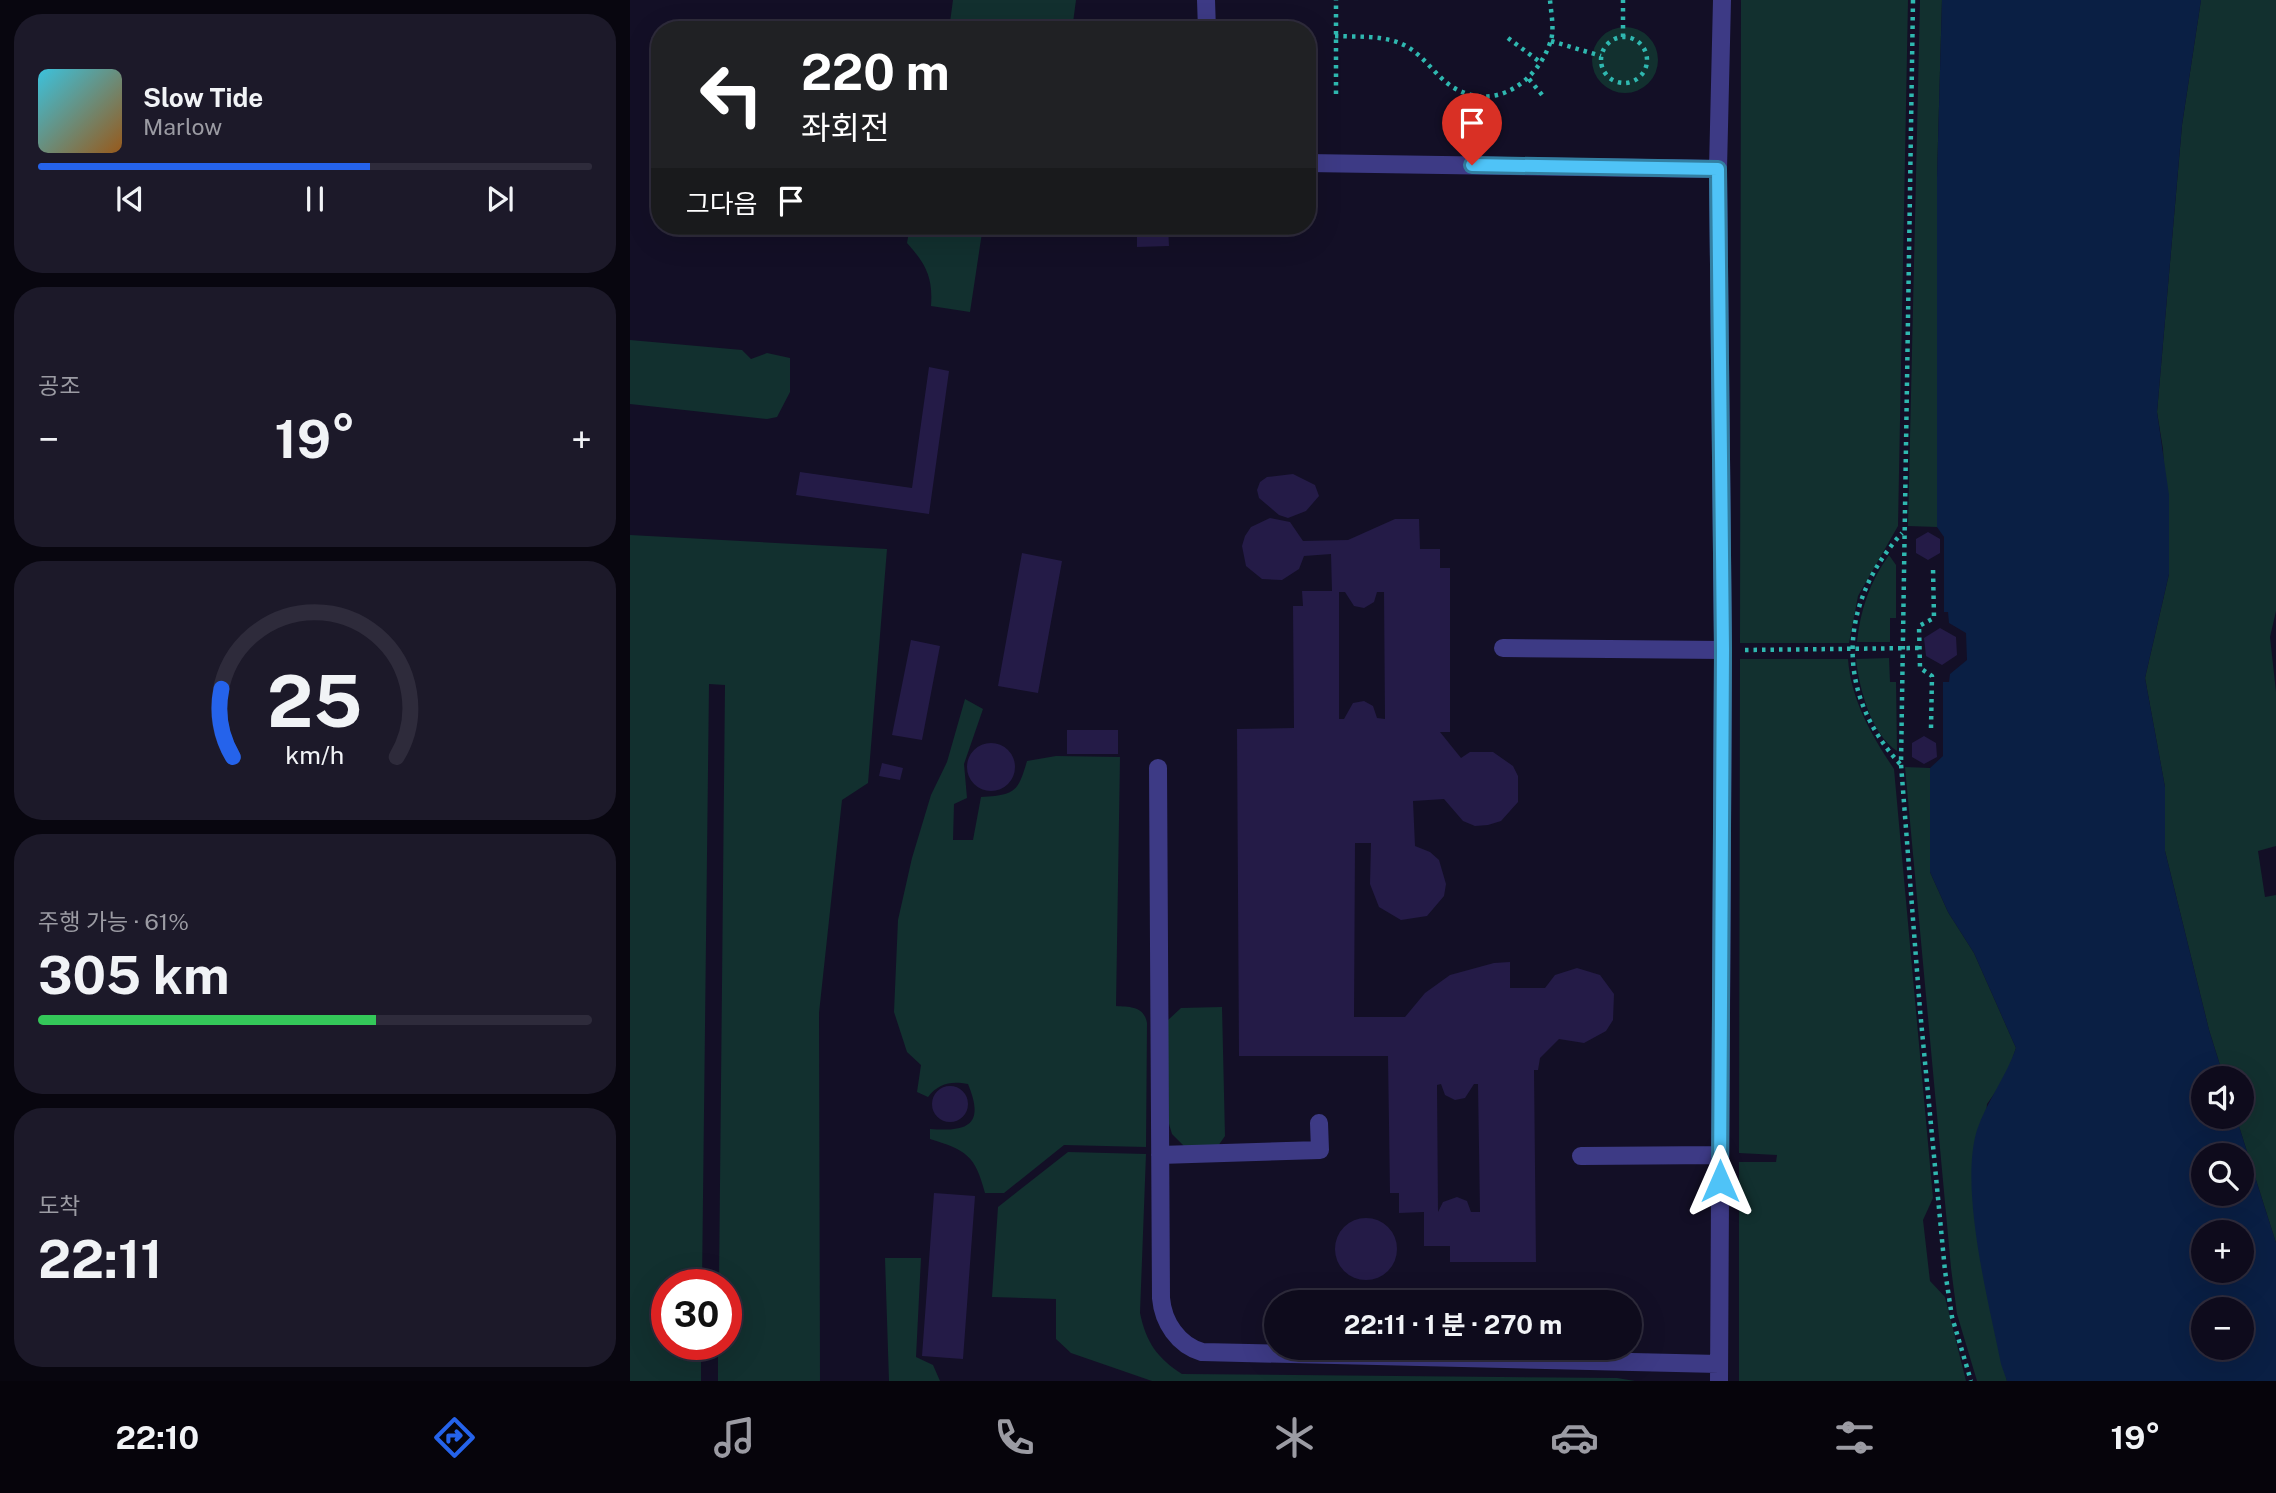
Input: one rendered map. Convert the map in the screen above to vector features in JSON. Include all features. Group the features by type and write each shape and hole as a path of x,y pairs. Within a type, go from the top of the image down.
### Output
{"street":[{"path":"1206,0 1207,21"},
{"path":"1158,768 1162,1311 1172,1331 1191,1349 1202,1352 1719,1372 1723,650 1718,169 1721,0"},
{"path":"1316,163 1718,169"},
{"path":"1503,648 1723,650"},
{"path":"1160,1155 1320,1150 1319,1123"},
{"path":"1581,1156 1720,1155"}],"path":[{"path":"1336,0 1336,94"},
{"path":"1335,36 1391,39 1408,46 1454,89 1473,97 1492,96 1513,90 1529,79 1540,62 1551,41 1550,0"},
{"path":"1623,0 1623,37"},
{"path":"1913,0 1901,764 1915,957 1945,1271 1952,1317 1971,1381"},
{"path":"1623,37 1633,38 1647,53 1643,74 1625,83 1615,82 1607,75 1601,56 1613,39 1623,37"},
{"path":"1508,38 1540,62"},
{"path":"1551,41 1601,56"},
{"path":"1529,79 1543,96"},
{"path":"1901,764 1871,726 1858,693 1851,649 1860,600 1877,566 1903,533"},
{"path":"1931,728 1932,676 1920,668 1919,626 1934,618 1933,568"},
{"path":"1723,650 1920,648"}],"green space":[{"path":"953,0 1076,0 1073,21 950,21"},
{"path":"1741,0 1908,0 1898,526 1858,596 1849,643 1740,643"},
{"path":"1920,0 1942,0 1937,177 1937,527 1908,526"},
{"path":"2201,0 2276,0 2276,611 2270,637 2276,692 2276,846 2258,851 2265,897 2276,895 2276,1243 2254,1174 2254,1143 2244,1143 2240,1129 2254,1129 2254,1066 2220,1066 2165,851 2165,787 2145,678 2169,574 2163,449 2157,412 2182,125"},
{"path":"1625,27 1638,29 1648,37 1656,47 1656,73 1648,83 1638,91 1625,93 1612,91 1602,83 1594,73 1592,60 1594,47 1602,37 1612,29"},
{"path":"908,235 982,235 970,312 931,306 931,287 927,272 907,243"},
{"path":"630,340 742,350 751,359 767,353 790,358 790,392 777,417 767,419 630,404"},
{"path":"630,535 887,549 868,783 842,800 819,1013 820,1381 718,1381 718,1360 742,1360 742,1269 719,1269 725,685 709,684 702,1269 651,1269 651,1360 701,1360 701,1381 630,1381"},
{"path":"1889,555 1896,565 1896,618 1890,618 1890,642 1857,642 1867,597 1876,575"},
{"path":"1889,658 1890,682 1896,682 1897,751 1880,734 1873,722 1863,696 1856,659"},
{"path":"1740,659 1848,659 1858,703 1894,769 1933,1198 1923,1220 1930,1281 1945,1297 1966,1381 1739,1381 1739,1162 1776,1162 1777,1155 1739,1153"},
{"path":"965,699 983,709 964,764 967,798 954,804 953,840 973,840 981,797 1001,795 1013,790 1021,780 1027,761 1056,756 1120,757 1116,1006 1140,1010 1147,1023 1146,1147 1064,1145 1004,1193 985,1193 977,1170 967,1156 930,1139 930,1129 954,1129 970,1123 975,1109 973,1098 968,1084 962,1083 941,1086 928,1097 917,1092 921,1065 907,1052 894,1012 898,920 912,858 931,795 947,762"},
{"path":"1905,767 1930,768 1930,872 1948,912 1974,953 2016,1048 2006,1077 1987,1104 1977,1238 2007,1381 1977,1381 1957,1314"},
{"path":"1222,1007 1225,1136 1218,1146 1187,1149 1172,1134 1169,1124 1167,1021 1181,1008"},
{"path":"1068,1152 1146,1154 1140,1313 1154,1348 1182,1374 1617,1378 1635,1381 1152,1381 1071,1353 1056,1339 1056,1299 992,1297 998,1207"},
{"path":"885,1258 921,1258 916,1357 933,1365 940,1381 889,1381"}],"water":[{"path":"1942,0 2201,0 2182,125 2157,412 2169,495 2169,574 2145,678 2165,787 2165,851 2220,1066 2191,1066 2191,1129 2240,1129 2244,1143 2191,1143 2191,1206 2254,1206 2254,1174 2276,1243 2276,1381 2007,1381 1983,1279 1971,1183 1972,1154 1977,1130 2016,1048 1974,953 1948,912 1930,872 1930,768 1943,756 1943,682 1949,682 1950,674 1967,660 1966,633 1949,623 1948,612 1944,612 1944,537 1937,527 1937,177"}],"building":[{"path":"1137,235 1168,235 1169,246 1137,247"},
{"path":"929,367 949,371 929,514 796,495 800,472 912,488"},
{"path":"1293,474 1315,485 1319,496 1306,511 1288,518 1279,515 1259,498 1257,490 1260,482 1267,477"},
{"path":"1270,518 1290,522 1303,541 1348,540 1395,519 1419,519 1420,549 1440,549 1440,568 1450,568 1450,732 1440,732 1461,758 1470,752 1493,752 1513,766 1518,776 1518,802 1501,821 1475,826 1463,821 1444,799 1413,801 1415,846 1430,852 1439,860 1446,884 1444,896 1427,916 1401,920 1379,907 1370,884 1371,843 1355,843 1354,1017 1405,1017 1425,993 1450,975 1494,963 1510,962 1510,988 1545,988 1555,975 1577,968 1600,975 1614,994 1613,1020 1606,1031 1584,1043 1559,1039 1540,1058 1538,1070 1534,1070 1536,1262 1450,1262 1450,1246 1424,1246 1424,1212 1399,1213 1399,1193 1390,1193 1388,1056 1239,1056 1237,729 1294,728 1293,606 1303,606 1302,591 1332,591 1331,554 1304,556 1299,569 1282,580 1262,579 1246,566 1242,546 1251,527","holes":["1339,592 1345,592 1354,606 1364,608 1374,602 1377,592 1384,592 1385,719 1377,718 1373,706 1364,701 1353,703 1344,719 1339,719","1441,1084 1445,1095 1455,1100 1465,1098 1474,1084 1478,1084 1480,1212 1471,1212 1467,1201 1457,1197 1443,1202 1438,1212 1437,1085"]},
{"path":"1928,532 1940,539 1940,553 1928,560 1916,553 1916,539"},
{"path":"1022,553 1062,561 1038,693 998,686"},
{"path":"1940,628 1956,637 1957,655 1942,665 1926,656 1924,638"},
{"path":"911,640 940,646 922,740 892,735"},
{"path":"1067,730 1118,730 1118,754 1067,754"},
{"path":"1924,736 1936,743 1937,757 1924,764 1912,757 1912,743"},
{"path":"991,743 1008,750 1015,767 1008,784 991,791 974,784 967,767 974,750"},
{"path":"882,763 903,768 900,780 879,776"},
{"path":"950,1086 963,1091 968,1104 963,1117 950,1122 937,1117 932,1104 937,1091"},
{"path":"934,1193 975,1196 963,1359 922,1356"},
{"path":"1360,1218 1372,1218 1388,1227 1395,1237 1395,1261 1388,1271 1372,1280 1360,1280 1349,1275 1340,1266 1335,1255 1335,1243 1340,1232 1349,1223"}],"route":[{"path":"1472,165 1718,169 1723,650 1720,1181"}]}
